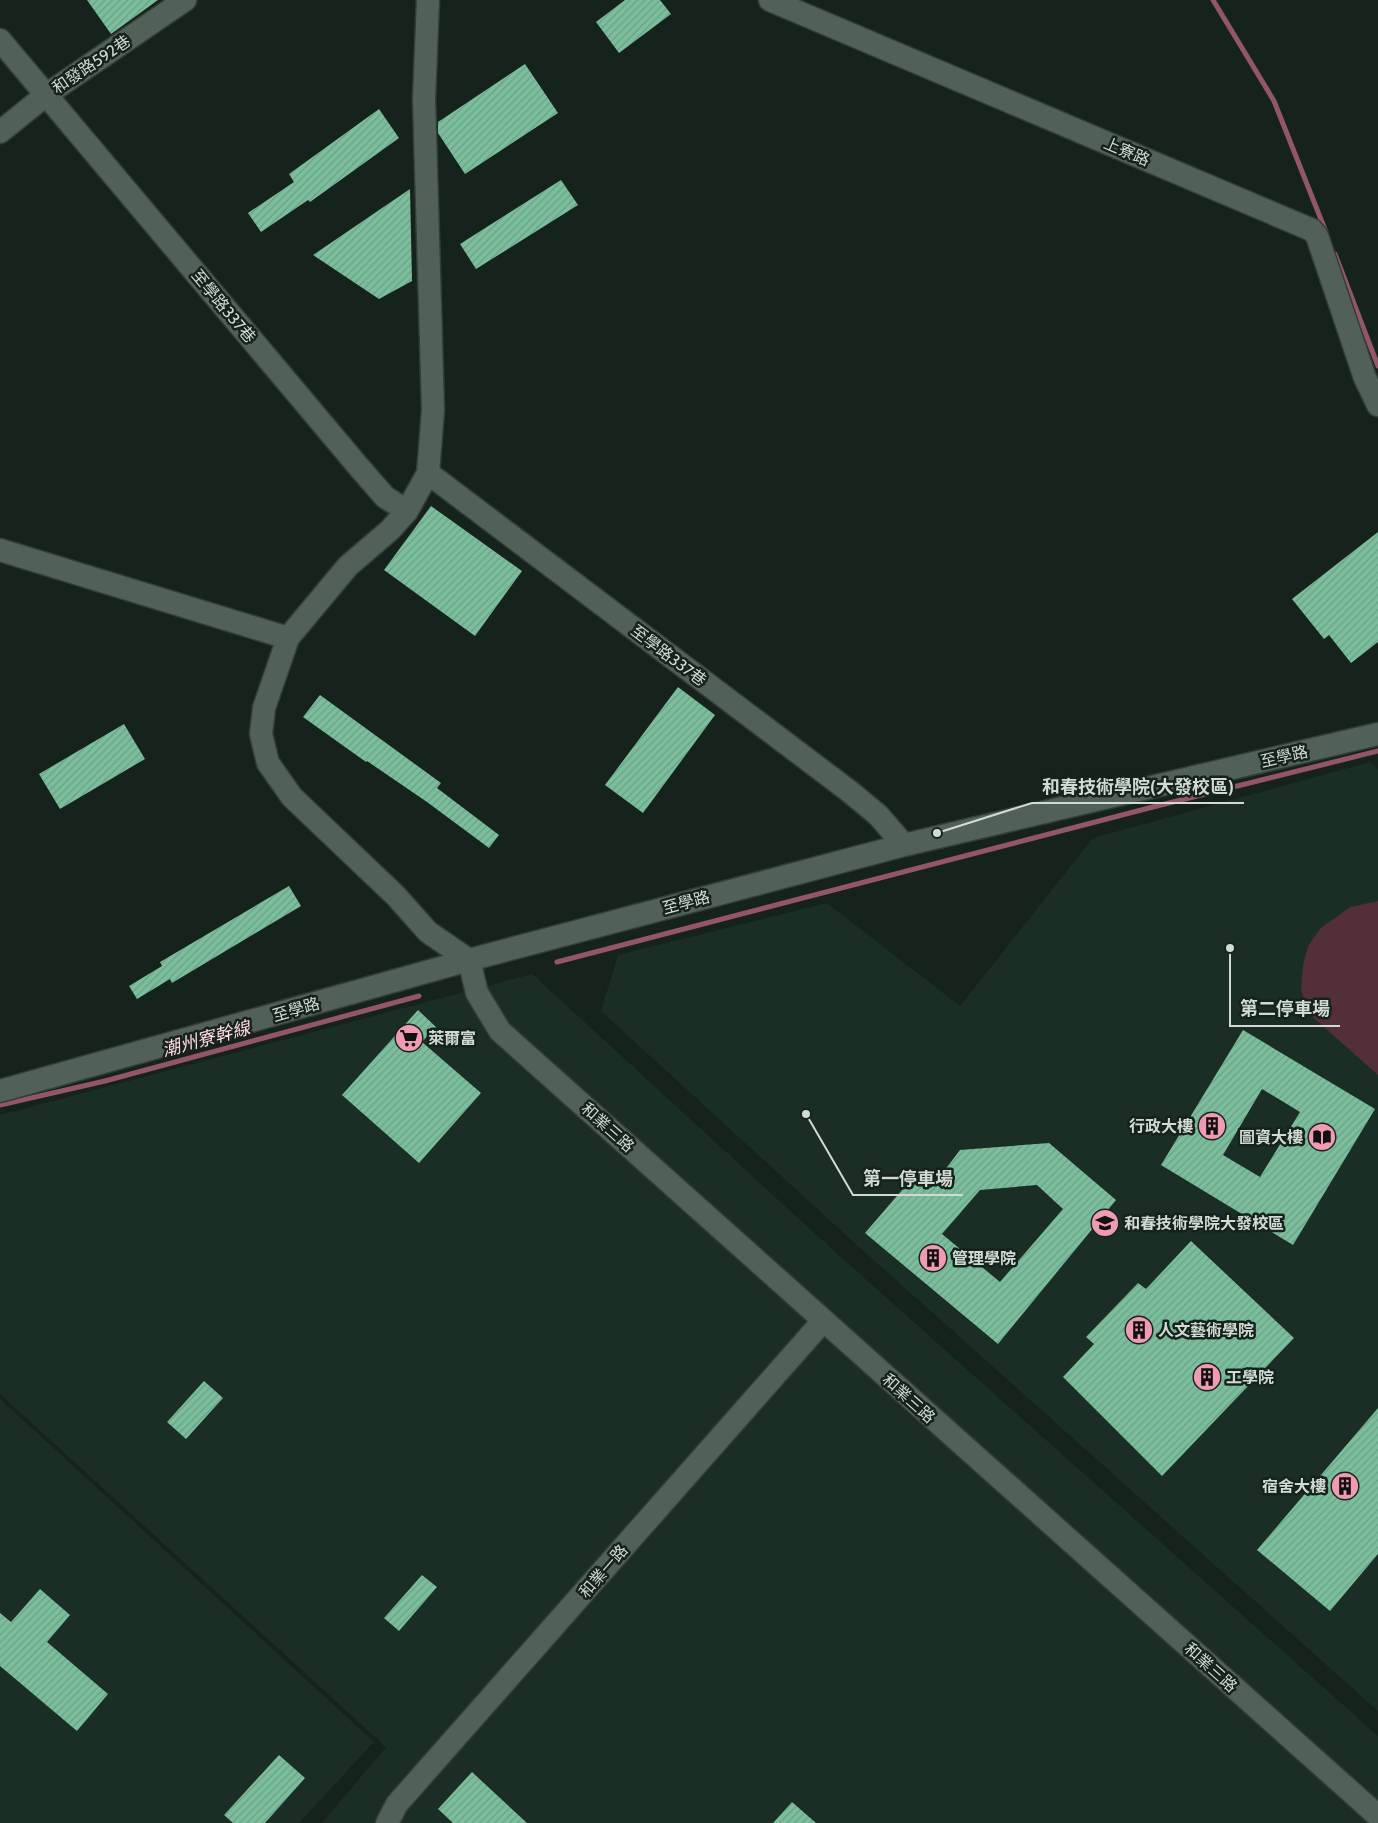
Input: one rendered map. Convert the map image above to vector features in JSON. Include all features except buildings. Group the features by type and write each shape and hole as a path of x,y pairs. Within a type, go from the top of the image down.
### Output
{"street":[{"name":"和發路592巷","path":"0,132 46,95 185,0"},
{"path":"428,0 424,99 433,410 428,473 407,511 336,579 288,638 264,708 261,734 268,763 292,797 396,896 428,932 469,960"},
{"name":"上寮路","path":"770,0 1312,230 1317,236 1365,378 1378,405"},
{"path":"0,40 46,95"},
{"name":"至學路337巷","path":"46,95 385,497 407,511"},
{"name":"至學路337巷","path":"428,473 849,791 878,815 904,845"},
{"path":"0,550 288,638"},
{"name":"至學路","path":"0,1092 469,960 904,845 1378,734"},
{"name":"和業三路","path":"469,960 477,993 500,1031 1378,1816"},
{"name":"和業一路","path":"387,1823 397,1804 823,1321"}],"shaded area":[{"name":"和春技術學院大發校區","path":"1370,762 1378,769 1378,1711 849,1238 601,1011 618,955 827,903 960,1006 1093,838"},
{"path":"1378,901 1378,1075 1307,1012 1301,989 1303,965 1308,946 1321,928 1350,907"},
{"path":"532,974 833,1250 1378,1736 1378,1823 322,1823 386,1747 0,1394 0,1115"},
{"path":"0,1399 374,1742 299,1823 0,1823"}],"waterway":[{"path":"1213,0 1274,101 1326,232"},
{"path":"1335,254 1378,366"},
{"path":"557,962 1149,808 1378,751"},
{"name":"潮州寮幹線","path":"0,1105 105,1081 419,996"}],"place":[{"name":"和春技術學院(大發校區)","path":"937,833"},
{"name":"第二停車場","path":"1230,948"},
{"name":"萊爾富","path":"409,1038"},
{"name":"第一停車場","path":"806,1114"},
{"name":"行政大樓","path":"1212,1126"},
{"name":"圖資大樓","path":"1322,1137"},
{"name":"和春技術學院大發校區","path":"1105,1223"},
{"name":"管理學院","path":"933,1258"},
{"name":"人文藝術學院","path":"1139,1330"},
{"name":"工學院","path":"1207,1377"},
{"name":"宿舍大樓","path":"1345,1486"}]}
